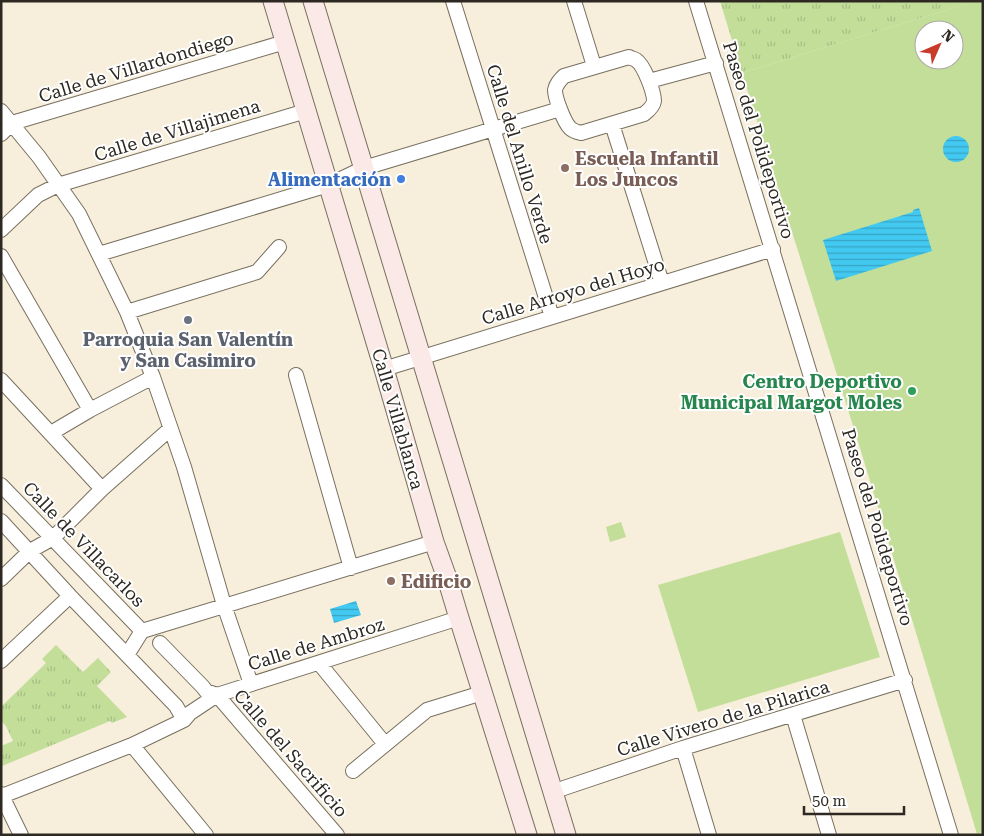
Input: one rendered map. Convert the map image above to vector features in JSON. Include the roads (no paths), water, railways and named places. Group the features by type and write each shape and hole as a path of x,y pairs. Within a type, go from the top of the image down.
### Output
{"main road":[{"name":"Calle Villablanca","path":"273,1 434,542 527,835"},
{"path":"313,1 566,835"}],"street":[{"name":"Calle del Anillo Verde","path":"453,1 552,317"},
{"path":"574,1 594,66"},
{"name":"Paseo del Polideportivo","path":"696,1 951,835"},
{"name":"Calle de Villardondiego","path":"1,134 12,124 285,42"},
{"path":"628,58 636,60 641,65 649,81 654,101 650,109 644,114 581,133 572,130 565,122 555,90 558,82 564,76 594,66 628,58"},
{"path":"649,81 716,63"},
{"path":"99,254 328,185 364,168 560,109"},
{"name":"Calle de Villajimena","path":"1,230 38,195 58,185 306,111"},
{"path":"1,112 79,214 127,312 154,377 184,467 224,605 250,684"},
{"path":"612,124 662,283"},
{"path":"127,312 257,272 279,247"},
{"name":"Calle Arroyo del Hoyo","path":"384,369 773,249"},
{"path":"1,256 90,410"},
{"path":"296,375 351,568"},
{"path":"51,433 90,410 154,377"},
{"path":"1,380 102,489"},
{"path":"1,579 30,551 53,538 102,489 170,429"},
{"name":"Calle de Villacarlos","path":"1,485 142,631 127,656"},
{"path":"1,521 70,596 187,717"},
{"path":"142,631 434,542"},
{"path":"1,661 70,596"},
{"name":"Calle de Ambroz","path":"2,795 132,745 187,717 217,695 458,618"},
{"path":"160,643 206,691 217,695"},
{"path":"319,663 385,744"},
{"name":"Calle Vivero de la Pilarica","path":"552,792 683,748 905,680"},
{"path":"352,770 427,710 482,693"},
{"name":"Calle del Sacrificio","path":"217,695 337,835"},
{"path":"793,715 829,835"},
{"path":"132,745 206,835"},
{"path":"683,748 709,835"},
{"path":"2,795 21,835"}],"water":[{"path":"956,136 965,140 969,149 965,158 956,162 947,158 943,149 947,140"},
{"path":"919,208 932,251 836,281 823,240 913,212 913,210"},
{"path":"356,601 361,615 334,623 330,609"}],"place":[{"name":"Escuela Infantil Los Juncos","path":"565,168"},
{"name":"Alimentación","path":"401,179"},
{"name":"Parroquia San Valentín y San Casimiro","path":"188,320"},
{"name":"Centro Deportivo Municipal Margot Moles","path":"912,391"},
{"name":"Edificio","path":"391,581"}]}
